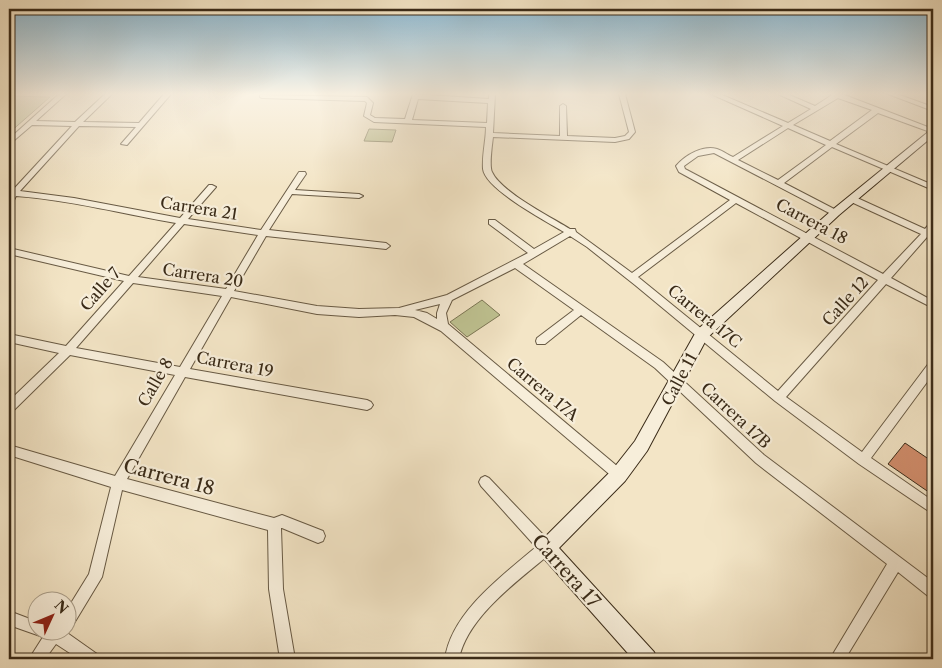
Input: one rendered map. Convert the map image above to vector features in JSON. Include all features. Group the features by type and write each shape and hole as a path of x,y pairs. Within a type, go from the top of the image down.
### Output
{"street":[{"path":"9,142 30,125"},
{"path":"9,202 11,193 76,125"},
{"path":"125,144 141,125"},
{"path":"490,125 489,135 615,140 627,138 632,132 630,125"},
{"path":"564,125 564,138"},
{"path":"778,184 857,125"},
{"path":"917,125 933,131"},
{"path":"733,160 788,126 933,188"},
{"name":"Calle 11","path":"452,655 456,641 482,605 546,548 619,476 641,446 702,334 835,213 933,131"},
{"name":"Carrera 17C","path":"489,135 487,171 499,187 572,231 632,277 779,397 863,460 933,508"},
{"name":"Carrera 18","path":"733,160 715,151 706,150 681,164 680,168 933,305"},
{"path":"733,160 835,213"},
{"name":"Calle 8","path":"78,605 96,577 118,483 263,233 302,174"},
{"name":"Calle 7","path":"9,408 68,351 212,187"},
{"path":"291,192 359,196"},
{"name":"Carrera 21","path":"11,193 40,195 182,221 263,233 386,246"},
{"path":"632,277 736,199"},
{"path":"852,199 930,234"},
{"path":"492,222 535,254"},
{"name":"Calle 12","path":"779,397 885,279 930,234 933,225"},
{"path":"395,310 449,298 535,254 572,231"},
{"name":"Carrera 20","path":"9,252 130,279 228,293 317,310 359,312 395,310"},
{"name":"Carrera 17B","path":"516,264 659,365 760,459 895,564 933,591"},
{"path":"445,328 441,321 441,309 449,298"},
{"name":"Carrera 17A","path":"395,310 419,314 445,328 619,476"},
{"path":"541,341 580,310"},
{"name":"Carrera 19","path":"9,338 68,351 368,405"},
{"path":"863,460 933,366"},
{"name":"Carrera 18","path":"9,450 118,483 274,525 282,522 318,536"},
{"name":"Carrera 17","path":"485,482 647,659"},
{"path":"274,525 276,589 288,659"},
{"path":"837,659 895,564"},
{"path":"9,618 28,625"},
{"path":"36,659 47,640"},
{"path":"63,640 92,659"}],"green space":[{"path":"9,125 18,125 9,133"},
{"path":"369,129 396,130 392,142 364,141"},
{"path":"482,300 500,315 467,337 450,322"}],"building":[{"path":"905,443 933,462 933,495 888,464"}]}
